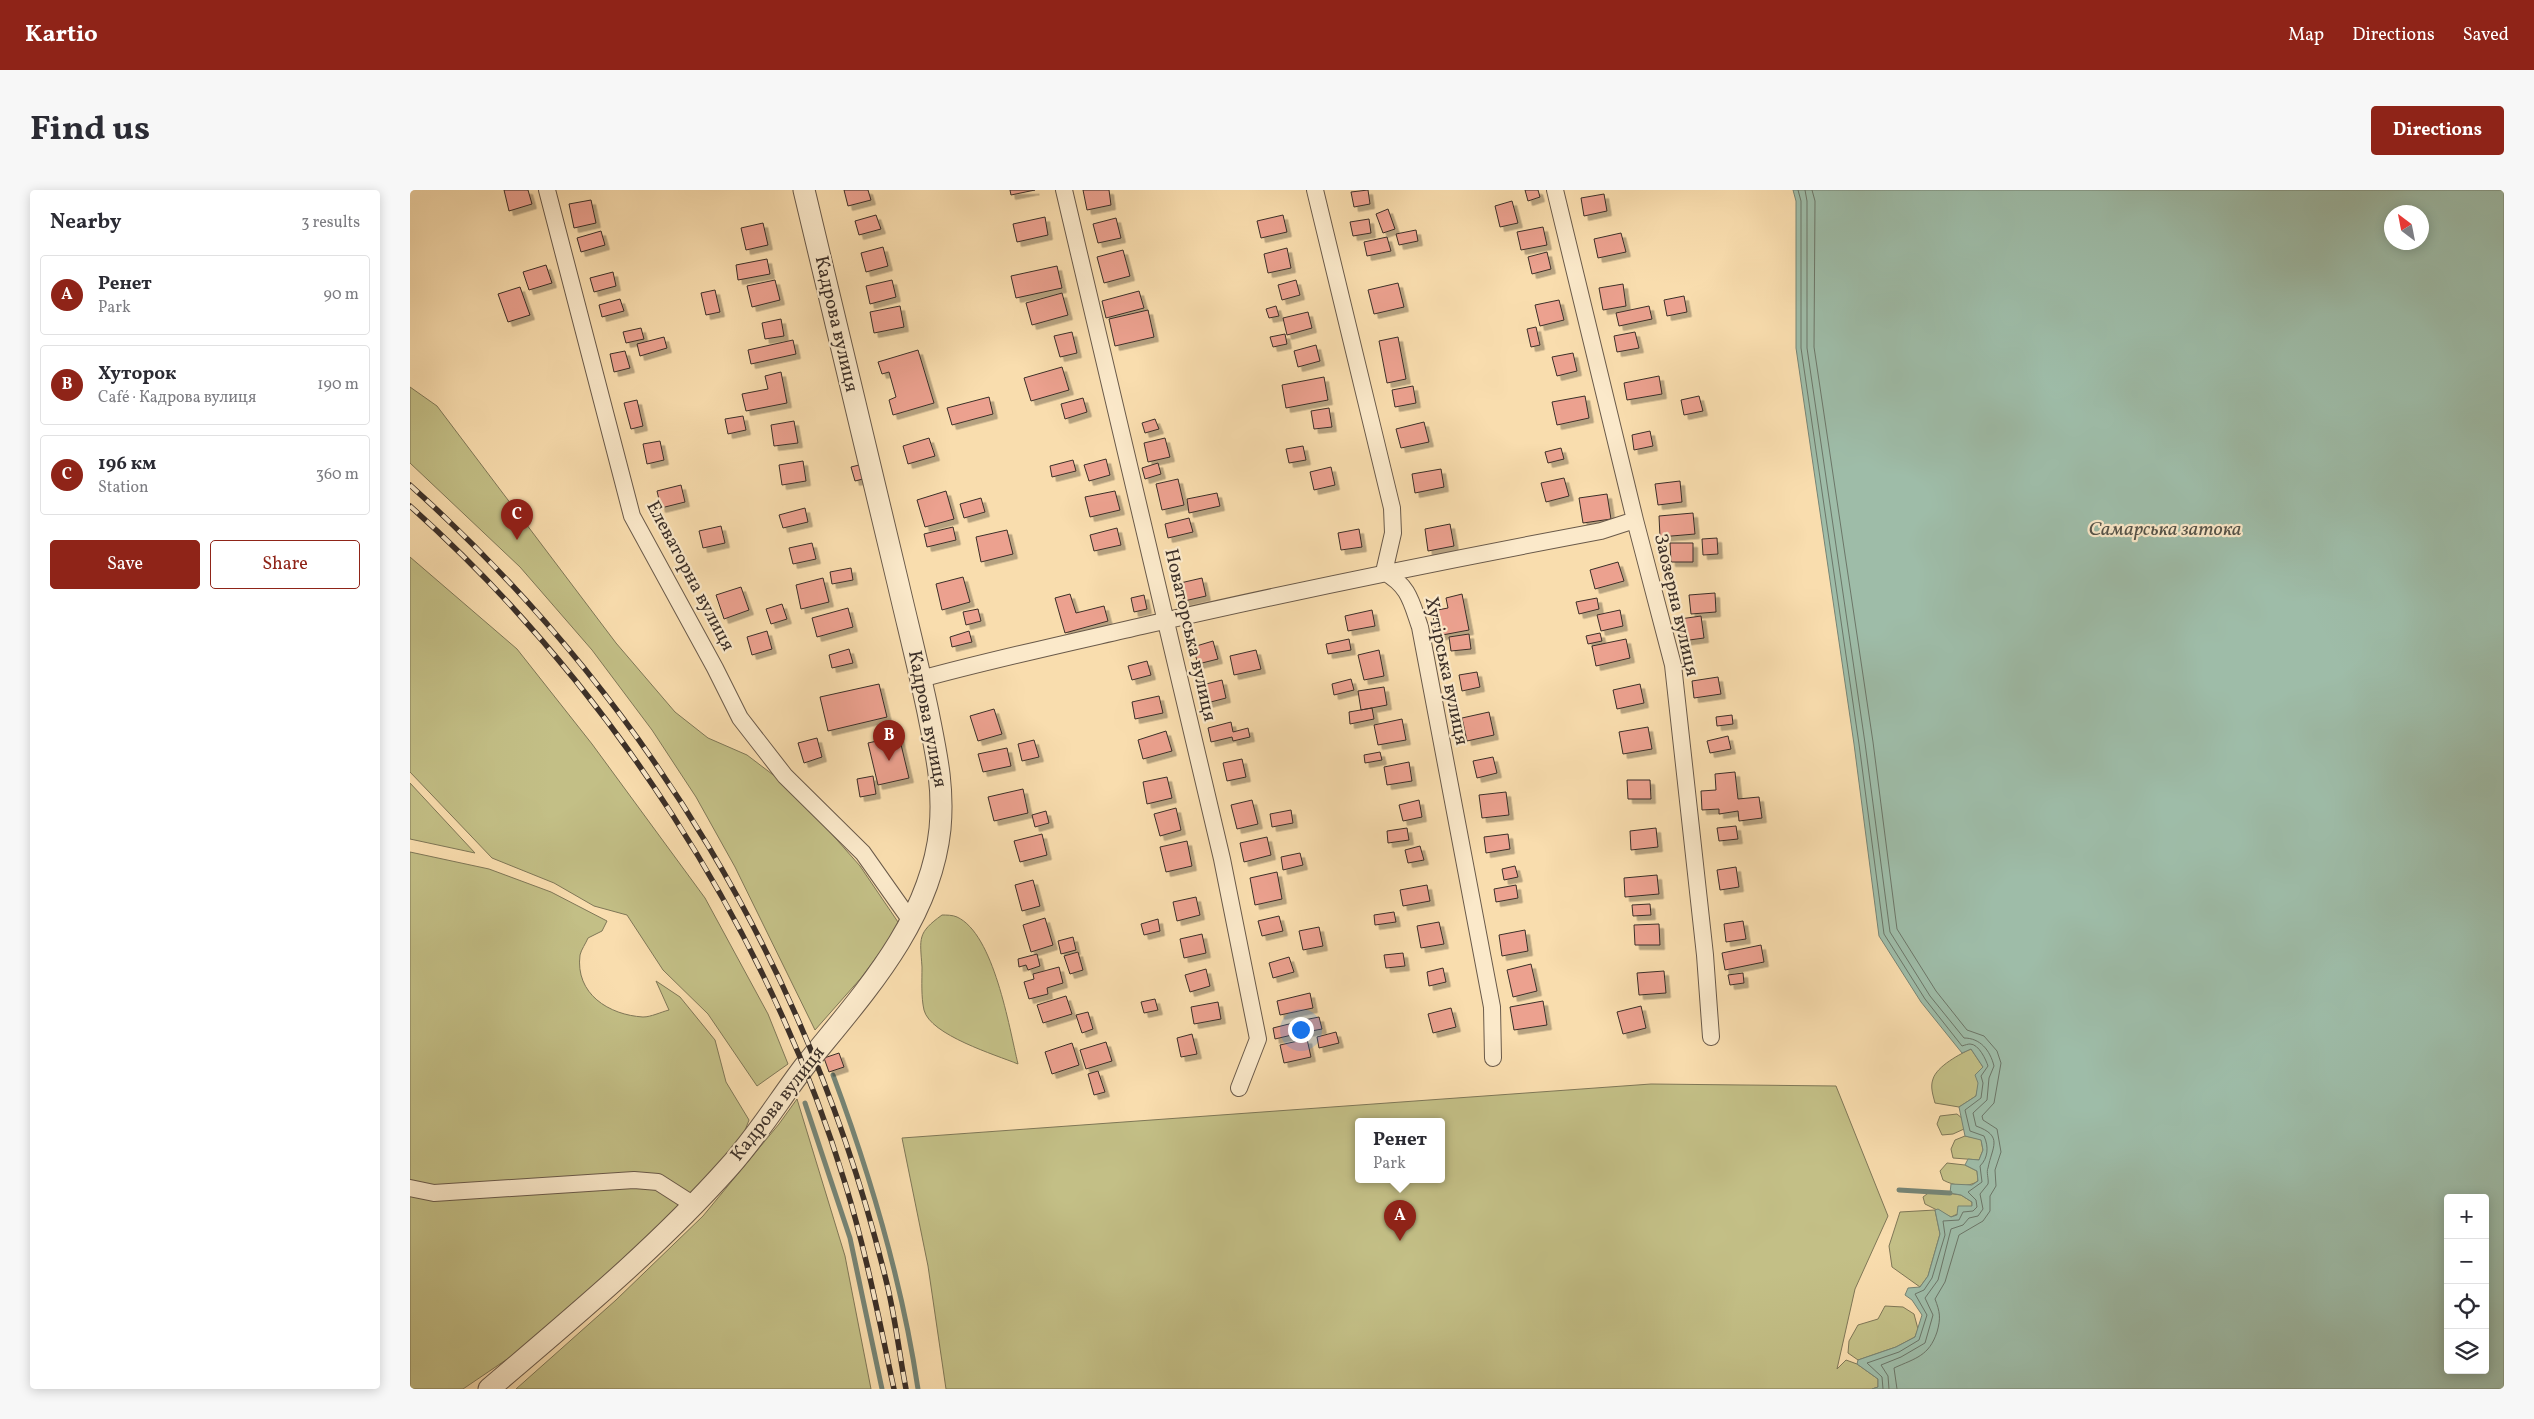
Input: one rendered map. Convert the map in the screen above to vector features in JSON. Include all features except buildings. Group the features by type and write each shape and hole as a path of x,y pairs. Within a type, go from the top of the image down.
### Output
{"street":[{"name":"Елеваторна вулиця","path":"547,190 632,516 715,668 740,718 785,776 863,854 911,921"},
{"name":"Кадрова вулиця","path":"489,1389 618,1280 694,1205 746,1148 804,1068 869,987 897,946 924,892 933,859 939,834 942,806 941,775 921,679 804,190"},
{"name":"Новаторська вулиця","path":"1064,190 1222,859 1258,1039 1239,1088"},
{"path":"1315,190 1392,508 1393,533 1384,572"},
{"name":"Заозерна вулиця","path":"1555,190 1635,520 1673,665 1704,955 1710,1037"},
{"path":"921,679 982,662 1166,620 1384,572 1601,531 1635,520"},
{"name":"Хутірська вулиця","path":"1384,572 1398,580 1408,591 1420,627 1492,1008 1493,1058"},
{"path":"410,1188 434,1194 634,1180 658,1182 694,1205"}],"shaded area":[{"path":"410,387 437,406 616,643 675,712 708,738 747,755 793,790 860,866 900,925 861,978 815,1030 735,867 696,797 652,730 592,650 520,567 410,463"},
{"path":"410,557 517,649 592,744 705,898 768,1014 788,1064 757,1086 708,1014 663,970 627,915 594,906 554,883 492,858 410,772"},
{"path":"410,783 475,853 410,839"},
{"path":"410,852 489,869 551,892 607,921 602,931 588,938 581,951 580,969 583,981 589,991 607,1007 618,1012 643,1017 669,1010 656,981 680,997 715,1040 726,1082 749,1120 739,1146 559,1324 463,1389 410,1389"},
{"path":"942,915 957,917 970,927 981,942 998,983 1018,1064 980,1050 951,1036 938,1028 929,1019 924,1010 922,1000 922,937 928,927"},
{"path":"1971,1049 1983,1067 1976,1096 1959,1107 1935,1103 1932,1085 1935,1074 1949,1061"},
{"path":"1651,1084 1836,1086 1888,1216 1855,1289 1837,1369 1846,1360 1857,1364 1878,1379 1878,1387 1872,1389 946,1389 928,1266 902,1138"},
{"path":"797,1099 845,1256 871,1389 516,1389 616,1300 703,1216 779,1124"},
{"path":"1957,1114 1963,1119 1964,1129 1953,1134 1942,1135 1937,1124 1940,1116"},
{"path":"1965,1136 1981,1139 1983,1150 1979,1160 1953,1158 1951,1149 1955,1140"},
{"path":"1947,1163 1965,1165 1977,1171 1978,1181 1970,1185 1961,1185 1943,1180 1940,1171"},
{"path":"1931,1191 1961,1195 1972,1202 1972,1207 1951,1217 1925,1204 1923,1197"},
{"path":"1935,1210 1940,1234 1928,1276 1920,1287 1892,1267 1889,1246 1900,1212"},
{"path":"1885,1306 1903,1307 1914,1314 1918,1329 1915,1337 1896,1347 1858,1360 1848,1353 1849,1341 1858,1325 1878,1319"}],"water":[{"name":"Самарська затока","path":"1793,190 2504,190 2504,1389 1872,1389 1878,1387 1878,1379 1857,1364 1858,1360 1896,1347 1915,1337 1922,1315 1912,1300 1905,1295 1908,1288 1920,1287 1928,1276 1940,1234 1935,1210 1938,1209 1951,1217 1957,1215 1958,1206 1972,1206 1972,1202 1961,1195 1950,1193 1951,1184 1972,1185 1978,1181 1977,1171 1965,1165 1968,1159 1979,1160 1983,1150 1981,1140 1965,1136 1959,1107 1976,1096 1978,1083 1975,1075 1983,1067 1971,1049 1962,1053 1921,1002 1879,936 1854,744 1796,348 1796,201"}],"waterway":[{"path":"833,1075 860,1152 884,1230 903,1309 918,1389"},
{"path":"805,1103 850,1238 882,1389"},
{"path":"1899,1190 1950,1193"}],"railway":[{"path":"410,485 495,568 574,655 645,748 708,846 764,948 813,1055 853,1166 886,1280 906,1389"},
{"path":"410,506 482,575 551,651 614,731 673,816 726,904 772,995 812,1088 845,1183 872,1286 894,1389"}],"place":[{"name":"196 км","path":"517,540"},
{"name":"Хуторок","path":"889,761"},
{"name":"Ренет","path":"1400,1241"}]}
